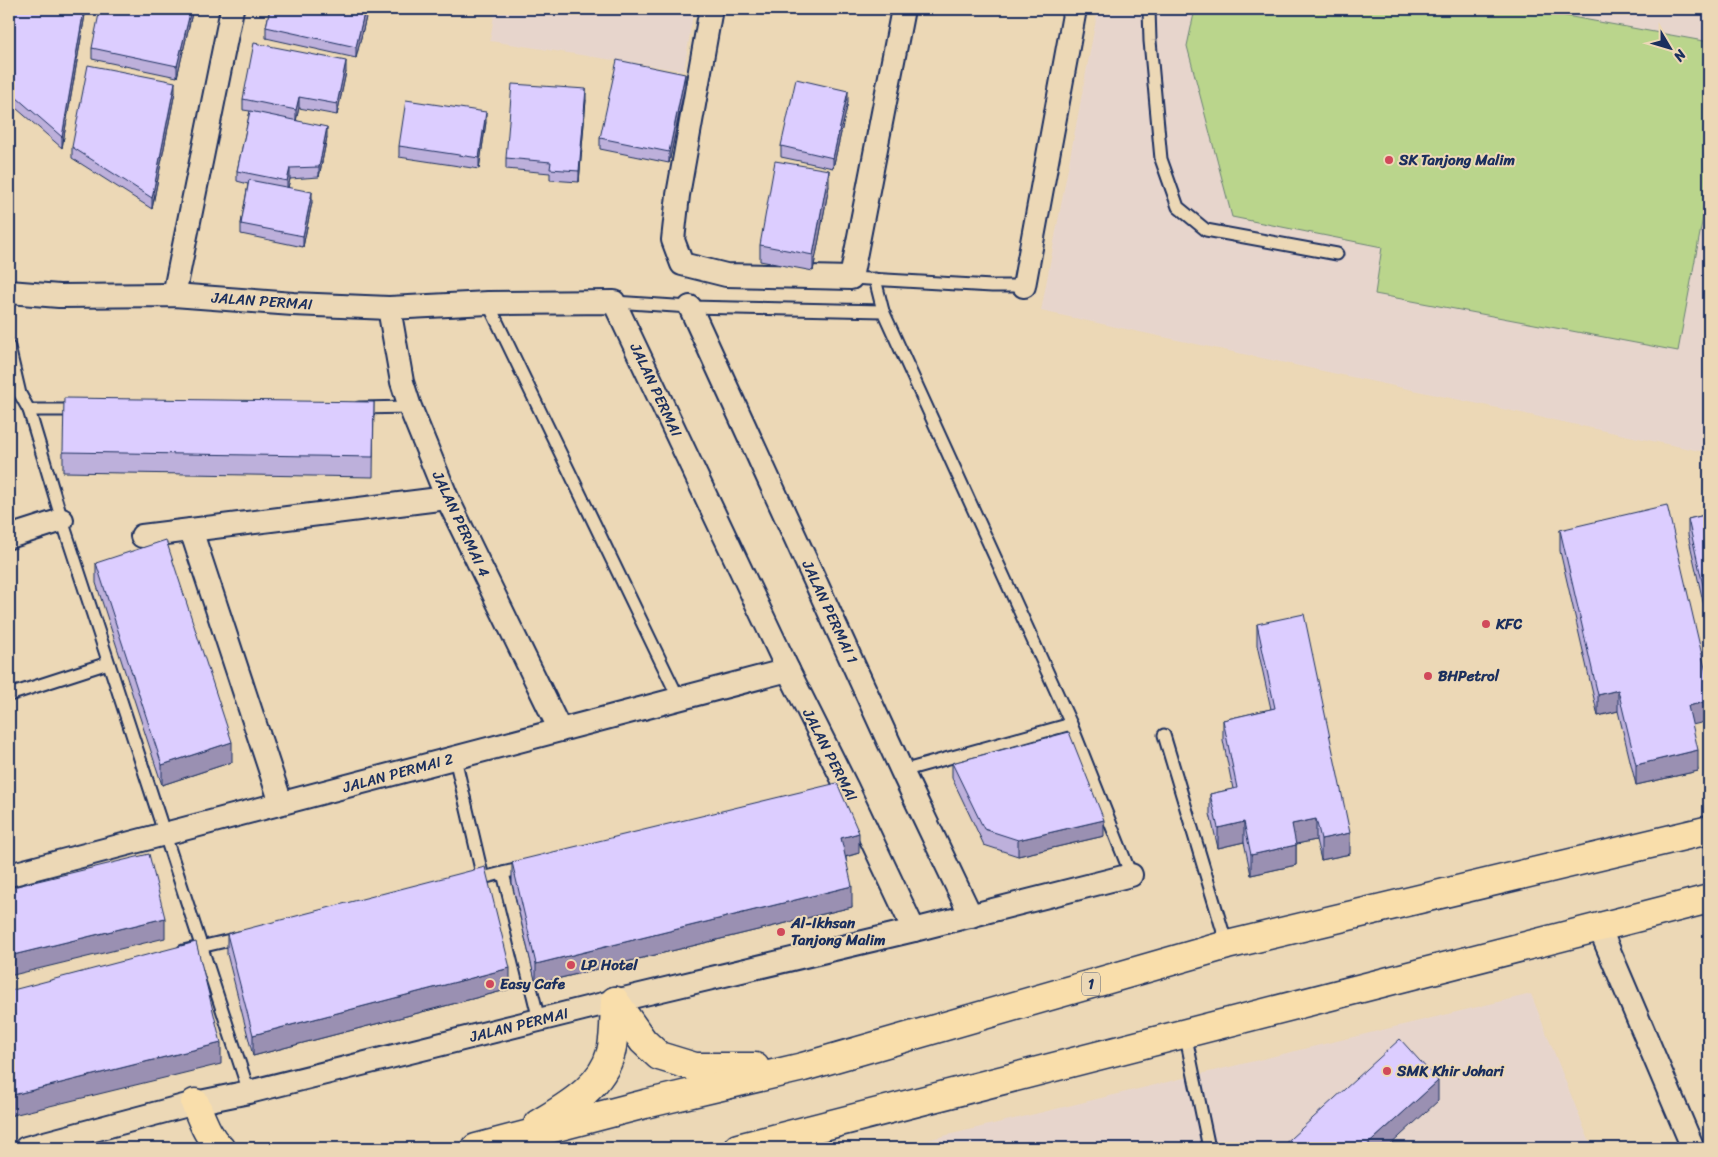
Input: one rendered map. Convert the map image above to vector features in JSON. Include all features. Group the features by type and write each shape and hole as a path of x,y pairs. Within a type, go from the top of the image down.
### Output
{"main road":[{"name":"1","path":"476,1148 645,1104 803,1067 1228,945 1709,830"},
{"path":"738,1148 1709,899"},
{"path":"615,1001 643,1040 659,1056 695,1067 803,1067"},
{"path":"518,1137 566,1107 591,1087 599,1076 611,1051 615,1001"},
{"path":"195,1103 205,1127 214,1143 220,1148"}],"street":[{"path":"174,295 232,9"},
{"path":"710,14 678,195 673,240 682,264 726,276 851,278 903,9"},
{"path":"1024,286 1075,9"},
{"name":"JALAN PERMAI","path":"9,292 59,296 174,295 293,304 389,308 488,302 614,302 843,789 914,930 615,1001 249,1092 195,1103 26,1148"},
{"name":"JALAN PERMAI 1","path":"690,307 902,771 971,916"},
{"name":"JALAN PERMAI 4","path":"389,308 402,382 410,408 447,498 560,730"},
{"path":"142,536 447,498"},
{"path":"9,537 62,520"},
{"path":"191,530 281,803"},
{"name":"JALAN PERMAI 2","path":"9,875 788,670"},
{"path":"914,930 1132,874"},
{"path":"1599,928 1693,1148"}],"lane":[{"path":"1149,9 1150,41 1161,159 1178,207 1206,230 1337,254"},
{"path":"851,278 1024,286"},
{"path":"875,279 883,311 1071,724 1132,874"},
{"path":"488,302 679,699"},
{"path":"614,302 690,307 883,311"},
{"path":"9,347 20,394 29,410 108,663 249,1092"},
{"path":"9,398 20,394"},
{"path":"351,408 410,408"},
{"path":"29,410 87,410"},
{"path":"9,696 108,663"},
{"path":"902,771 1071,724"},
{"path":"1164,735 1228,945"},
{"path":"455,758 483,878"},
{"path":"464,882 541,863"},
{"path":"503,873 539,1020"},
{"path":"174,954 251,935"},
{"path":"1185,1033 1208,1148"}],"shaded area":[{"path":"495,9 694,9 684,71 490,41"},
{"name":"SK Tanjong Malim","path":"1098,9 1709,9 1709,453 1041,311"},
{"name":"SMK Khir Johari","path":"1531,994 1592,1148 894,1148"}],"green space":[{"path":"1195,9 1528,9 1709,42 1709,185 1678,351 1375,294 1382,247 1232,217 1187,46"}],"building":[{"path":"9,9 84,9 62,137 9,91"},
{"path":"100,9 191,9 177,66 92,48"},
{"path":"270,9 365,9 356,47 266,27"},
{"path":"254,43 346,61 337,104 299,97 296,110 243,99"},
{"path":"617,60 685,74 669,152 600,138"},
{"path":"88,65 175,82 152,198 72,147"},
{"path":"796,79 848,91 833,158 781,146"},
{"path":"512,84 586,89 579,171 550,169 551,162 506,158"},
{"path":"406,100 486,112 479,158 399,146"},
{"path":"250,111 327,127 319,167 290,168 287,181 237,171"},
{"path":"775,161 829,170 813,255 760,245"},
{"path":"249,180 312,192 303,236 241,224"},
{"path":"64,398 374,402 373,457 63,452"},
{"path":"1667,505 1709,685 1709,701 1688,706 1698,750 1636,765 1618,690 1598,695 1560,530"},
{"path":"1709,514 1709,612 1688,519"},
{"path":"166,540 232,742 162,765 96,563"},
{"path":"1304,614 1350,833 1321,839 1316,819 1292,824 1296,845 1251,855 1244,822 1218,828 1210,794 1237,788 1223,720 1275,708 1257,624"},
{"path":"1069,732 1104,820 1018,840 984,829 952,763"},
{"path":"837,783 859,833 841,838 852,886 536,964 512,862"},
{"path":"149,854 165,918 9,956 9,888"},
{"path":"485,867 510,968 253,1035 227,934"},
{"path":"196,942 221,1043 9,1096 9,991"},
{"path":"1400,1039 1438,1081 1364,1148 1280,1148"}],"place":[{"name":"SK Tanjong Malim","path":"1389,160"},
{"name":"KFC","path":"1486,624"},
{"name":"BHPetrol","path":"1428,676"},
{"name":"Al-Ikhsan Tanjong Malim","path":"781,932"},
{"name":"LP Hotel","path":"571,965"},
{"name":"Easy Cafe","path":"490,984"},
{"name":"SMK Khir Johari","path":"1387,1071"}]}
